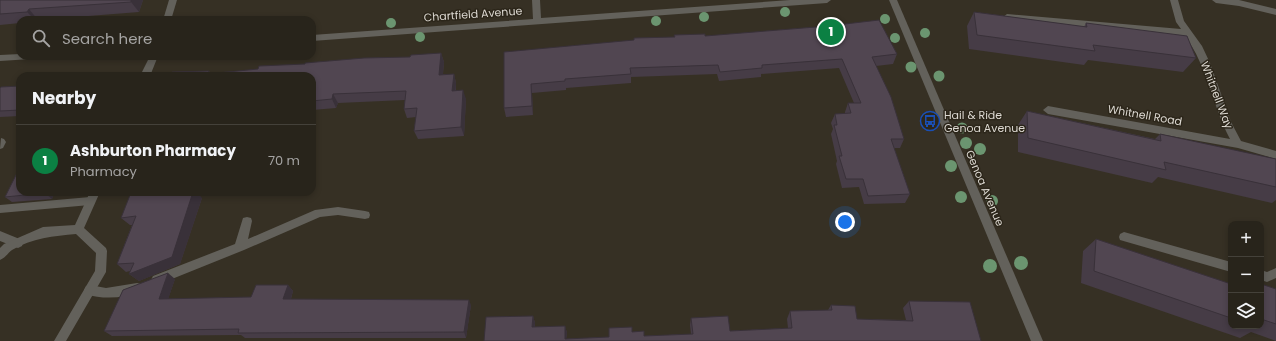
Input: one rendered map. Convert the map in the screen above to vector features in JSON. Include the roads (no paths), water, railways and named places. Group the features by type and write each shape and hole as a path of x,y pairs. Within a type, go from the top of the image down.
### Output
{"street":[{"path":"168,16 173,0"},
{"path":"536,0 537,22"},
{"name":"Chartfield Avenue","path":"316,38 827,0"},
{"name":"Genoa Avenue","path":"893,0 1037,341"},
{"name":"Whitnell Way","path":"1174,0 1180,22 1199,48 1206,63 1226,122 1238,144"},
{"path":"1216,0 1239,3 1276,12"},
{"path":"998,16 1188,33"},
{"path":"0,58 16,57"},
{"path":"147,72 152,60"},
{"name":"Whitnell Road","path":"1048,110 1238,144"},
{"path":"1238,144 1276,155"},
{"path":"0,209 92,197"},
{"path":"78,229 92,197"},
{"path":"90,290 106,293 136,289 319,213 338,211 365,215"},
{"path":"240,247 248,221"},
{"path":"0,255 8,247 43,232 78,229 102,251 100,272 60,341"},
{"path":"0,236 18,243"},
{"path":"1124,237 1228,266"},
{"path":"1264,276 1267,277 1276,273"}],"place":[{"name":"Ashburton Pharmacy","path":"831,32"},
{"name":"Hail & Ride Genoa Avenue","path":"930,121"}]}
